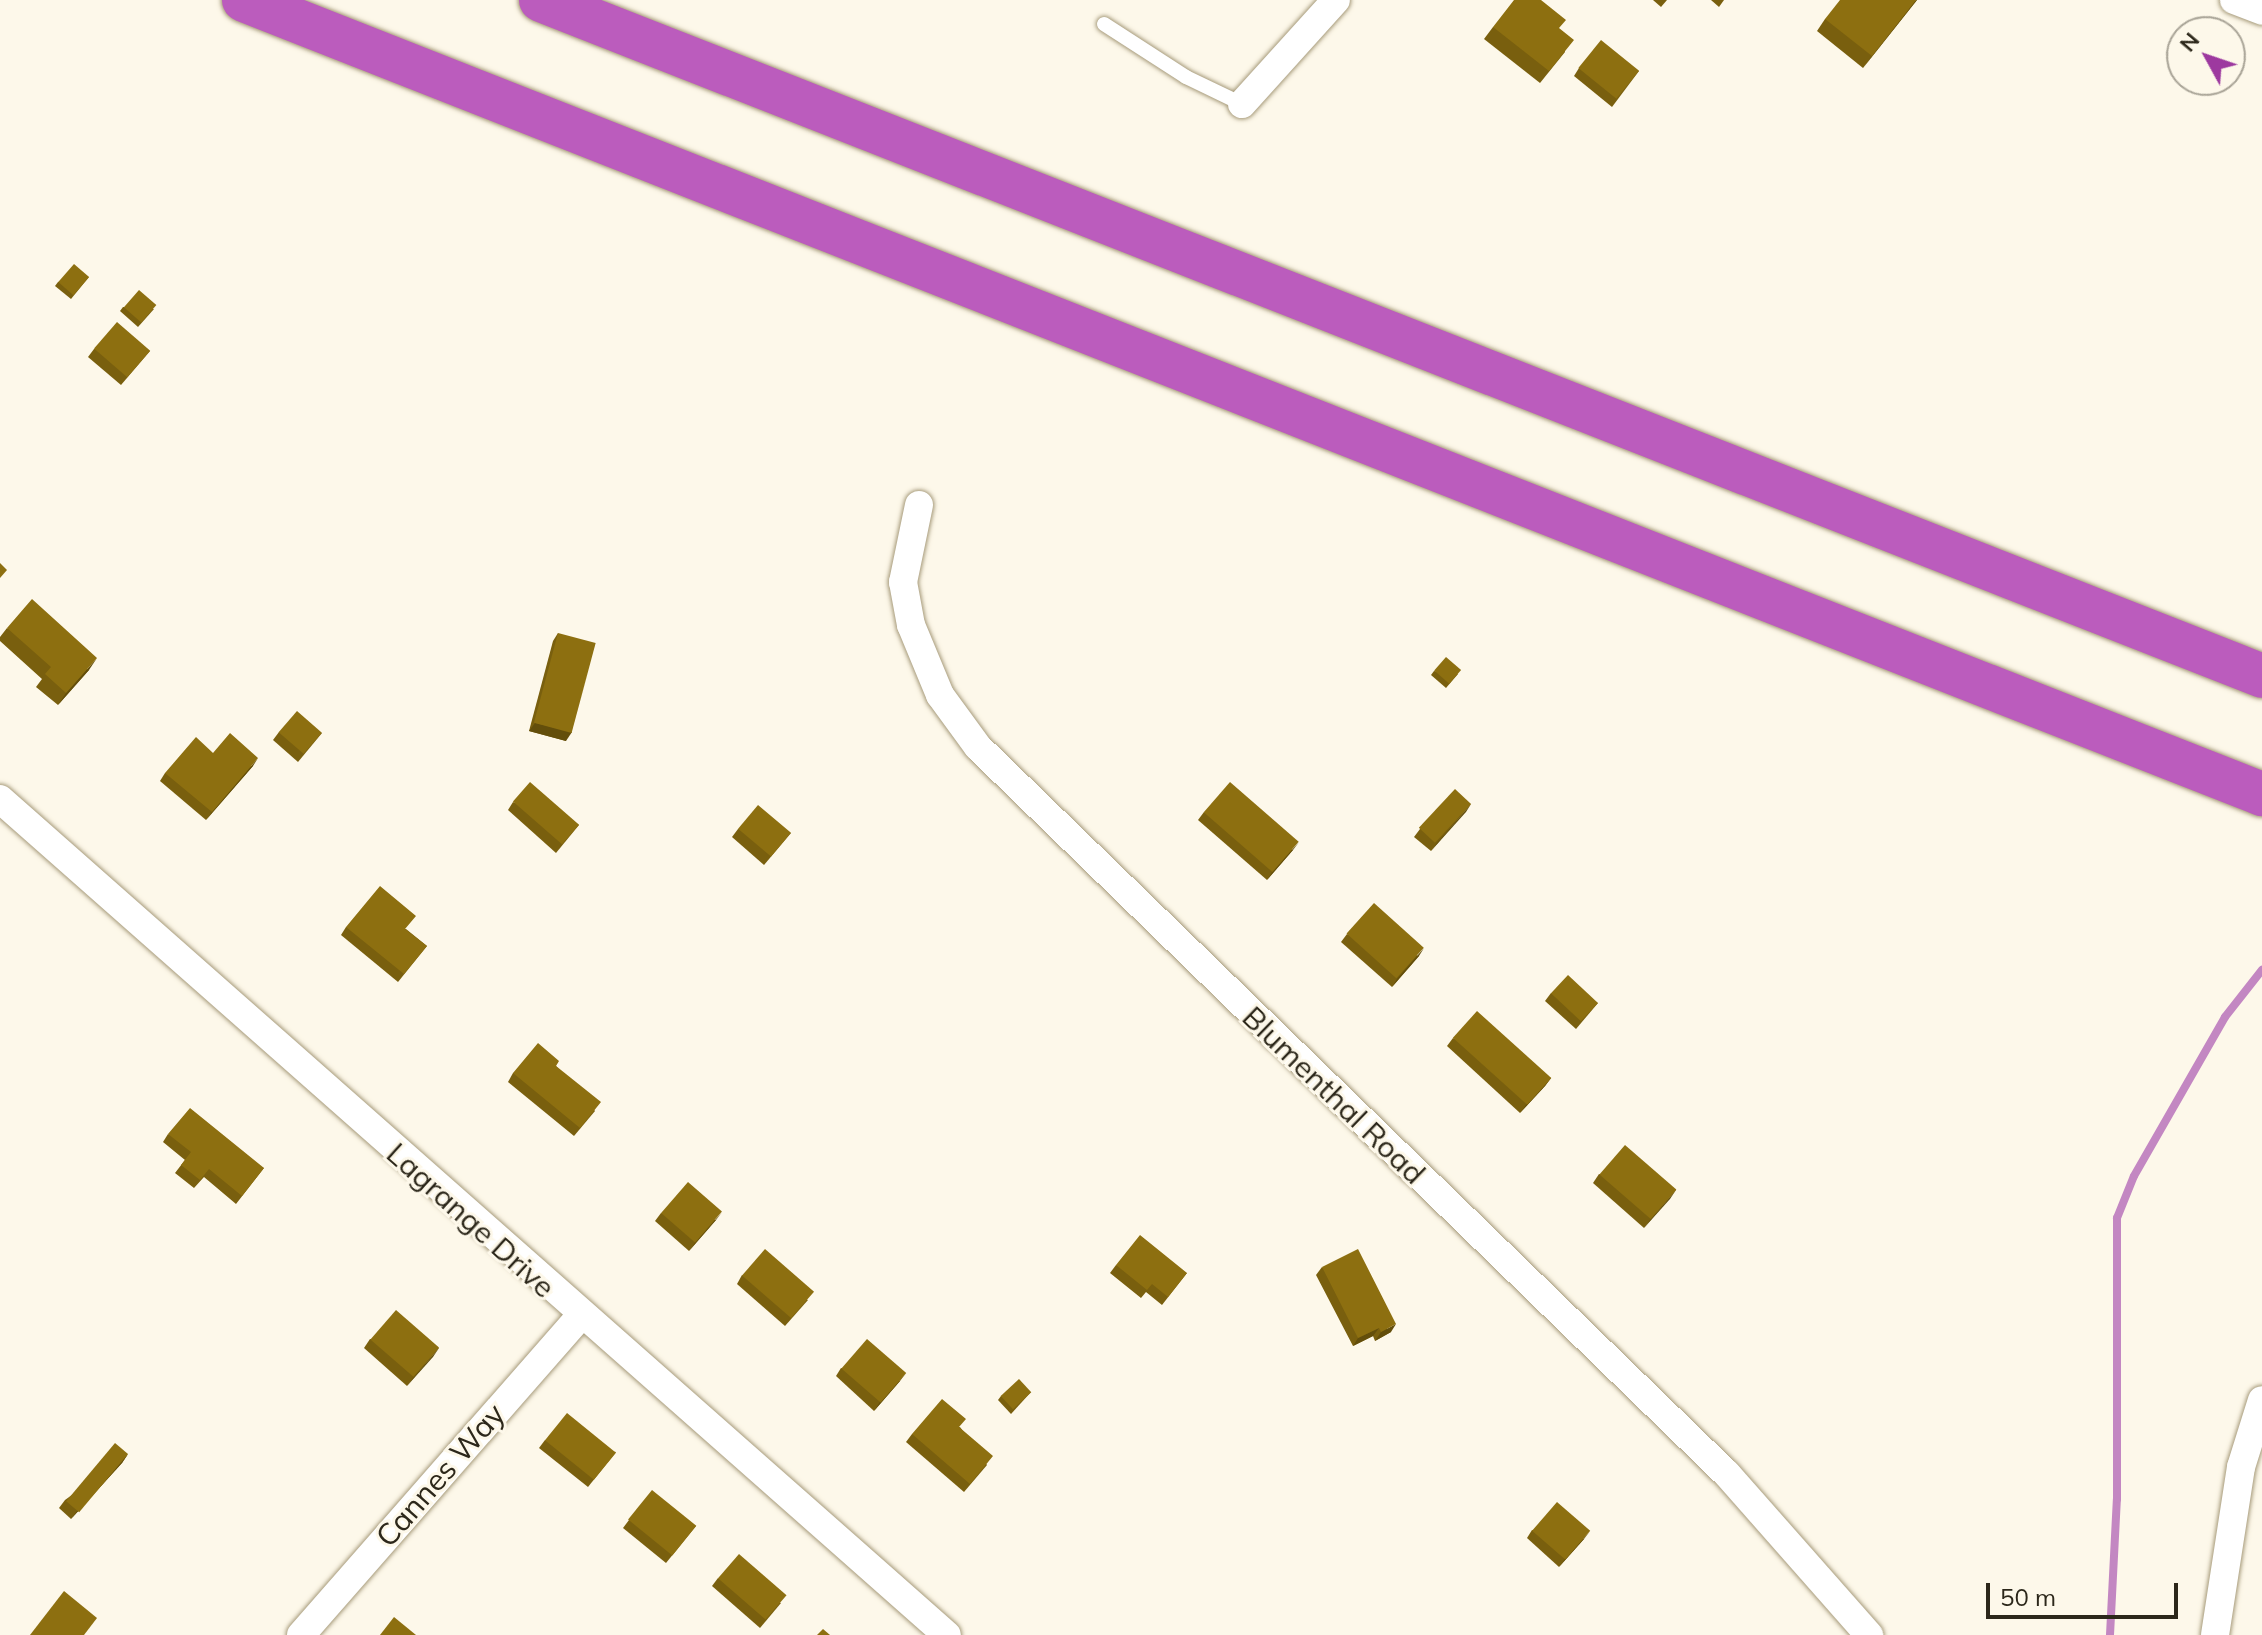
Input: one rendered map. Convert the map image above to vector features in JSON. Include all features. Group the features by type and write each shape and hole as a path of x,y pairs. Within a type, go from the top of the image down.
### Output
{"highway":[{"path":"244,0 2262,794"},
{"path":"541,0 2262,676"}],"street":[{"path":"1242,104 1336,0"},
{"path":"2234,0 2262,11"},
{"name":"Blumenthal Road","path":"919,505 903,582 911,625 940,695 978,747 1727,1474 1862,1625"},
{"name":"Lagrange Drive","path":"0,799 580,1316 947,1635"},
{"name":"Cannes Way","path":"301,1635 580,1316"},
{"path":"2215,1635 2241,1467 2262,1400"}],"lane":[{"path":"1104,24 1186,77 1242,104"}],"building":[{"path":"1514,0 1541,0 1566,20 1559,28 1574,40 1549,71 1493,27"},
{"path":"1840,0 1916,0 1872,56 1825,19"},
{"path":"1601,40 1639,71 1616,99 1578,68"},
{"path":"74,264 89,277 73,295 58,282"},
{"path":"139,290 156,305 141,322 124,307"},
{"path":"117,322 150,351 127,377 94,348"},
{"path":"0,563 7,570 0,578"},
{"path":"32,599 97,658 66,693 45,674 51,667 7,628"},
{"path":"558,633 596,643 572,733 534,723"},
{"path":"1446,657 1461,670 1449,684 1434,671"},
{"path":"297,711 322,733 304,754 279,732"},
{"path":"230,733 258,758 212,812 165,773 196,737 213,753"},
{"path":"530,782 579,825 562,844 513,802"},
{"path":"1230,782 1299,842 1272,872 1204,812"},
{"path":"1455,789 1471,804 1435,843 1419,828"},
{"path":"758,805 791,833 771,856 738,829"},
{"path":"380,886 416,916 405,929 427,946 404,974 346,927"},
{"path":"1374,903 1424,948 1396,978 1347,933"},
{"path":"1568,975 1598,1003 1581,1021 1551,993"},
{"path":"1477,1011 1551,1078 1527,1105 1453,1038"},
{"path":"538,1043 559,1061 556,1066 601,1102 580,1128 513,1073"},
{"path":"190,1108 264,1168 242,1196 209,1169 200,1180 181,1165 191,1152 168,1134"},
{"path":"1625,1145 1676,1190 1651,1219 1599,1174"},
{"path":"688,1182 722,1212 695,1242 661,1213"},
{"path":"1140,1235 1187,1273 1168,1297 1152,1284 1147,1290 1116,1265"},
{"path":"765,1249 814,1292 791,1318 742,1275"},
{"path":"1358,1249 1396,1324 1358,1338 1322,1267"},
{"path":"396,1310 439,1347 413,1377 370,1339"},
{"path":"867,1339 906,1373 881,1403 841,1368"},
{"path":"1019,1379 1031,1392 1013,1409 1001,1396"},
{"path":"942,1399 966,1419 959,1427 993,1456 970,1484 912,1434"},
{"path":"567,1413 616,1453 594,1480 545,1440"},
{"path":"115,1443 128,1454 79,1512 66,1501"},
{"path":"652,1490 696,1526 672,1555 628,1520"},
{"path":"1557,1502 1590,1531 1565,1560 1532,1531"},
{"path":"739,1554 787,1595 766,1619 718,1578"},
{"path":"64,1591 97,1618 84,1635 30,1635"},
{"path":"394,1617 416,1635 380,1635"}],"waterway":[{"path":"2110,1635 2117,1499 2117,1218 2134,1176 2225,1017 2262,970"}]}
